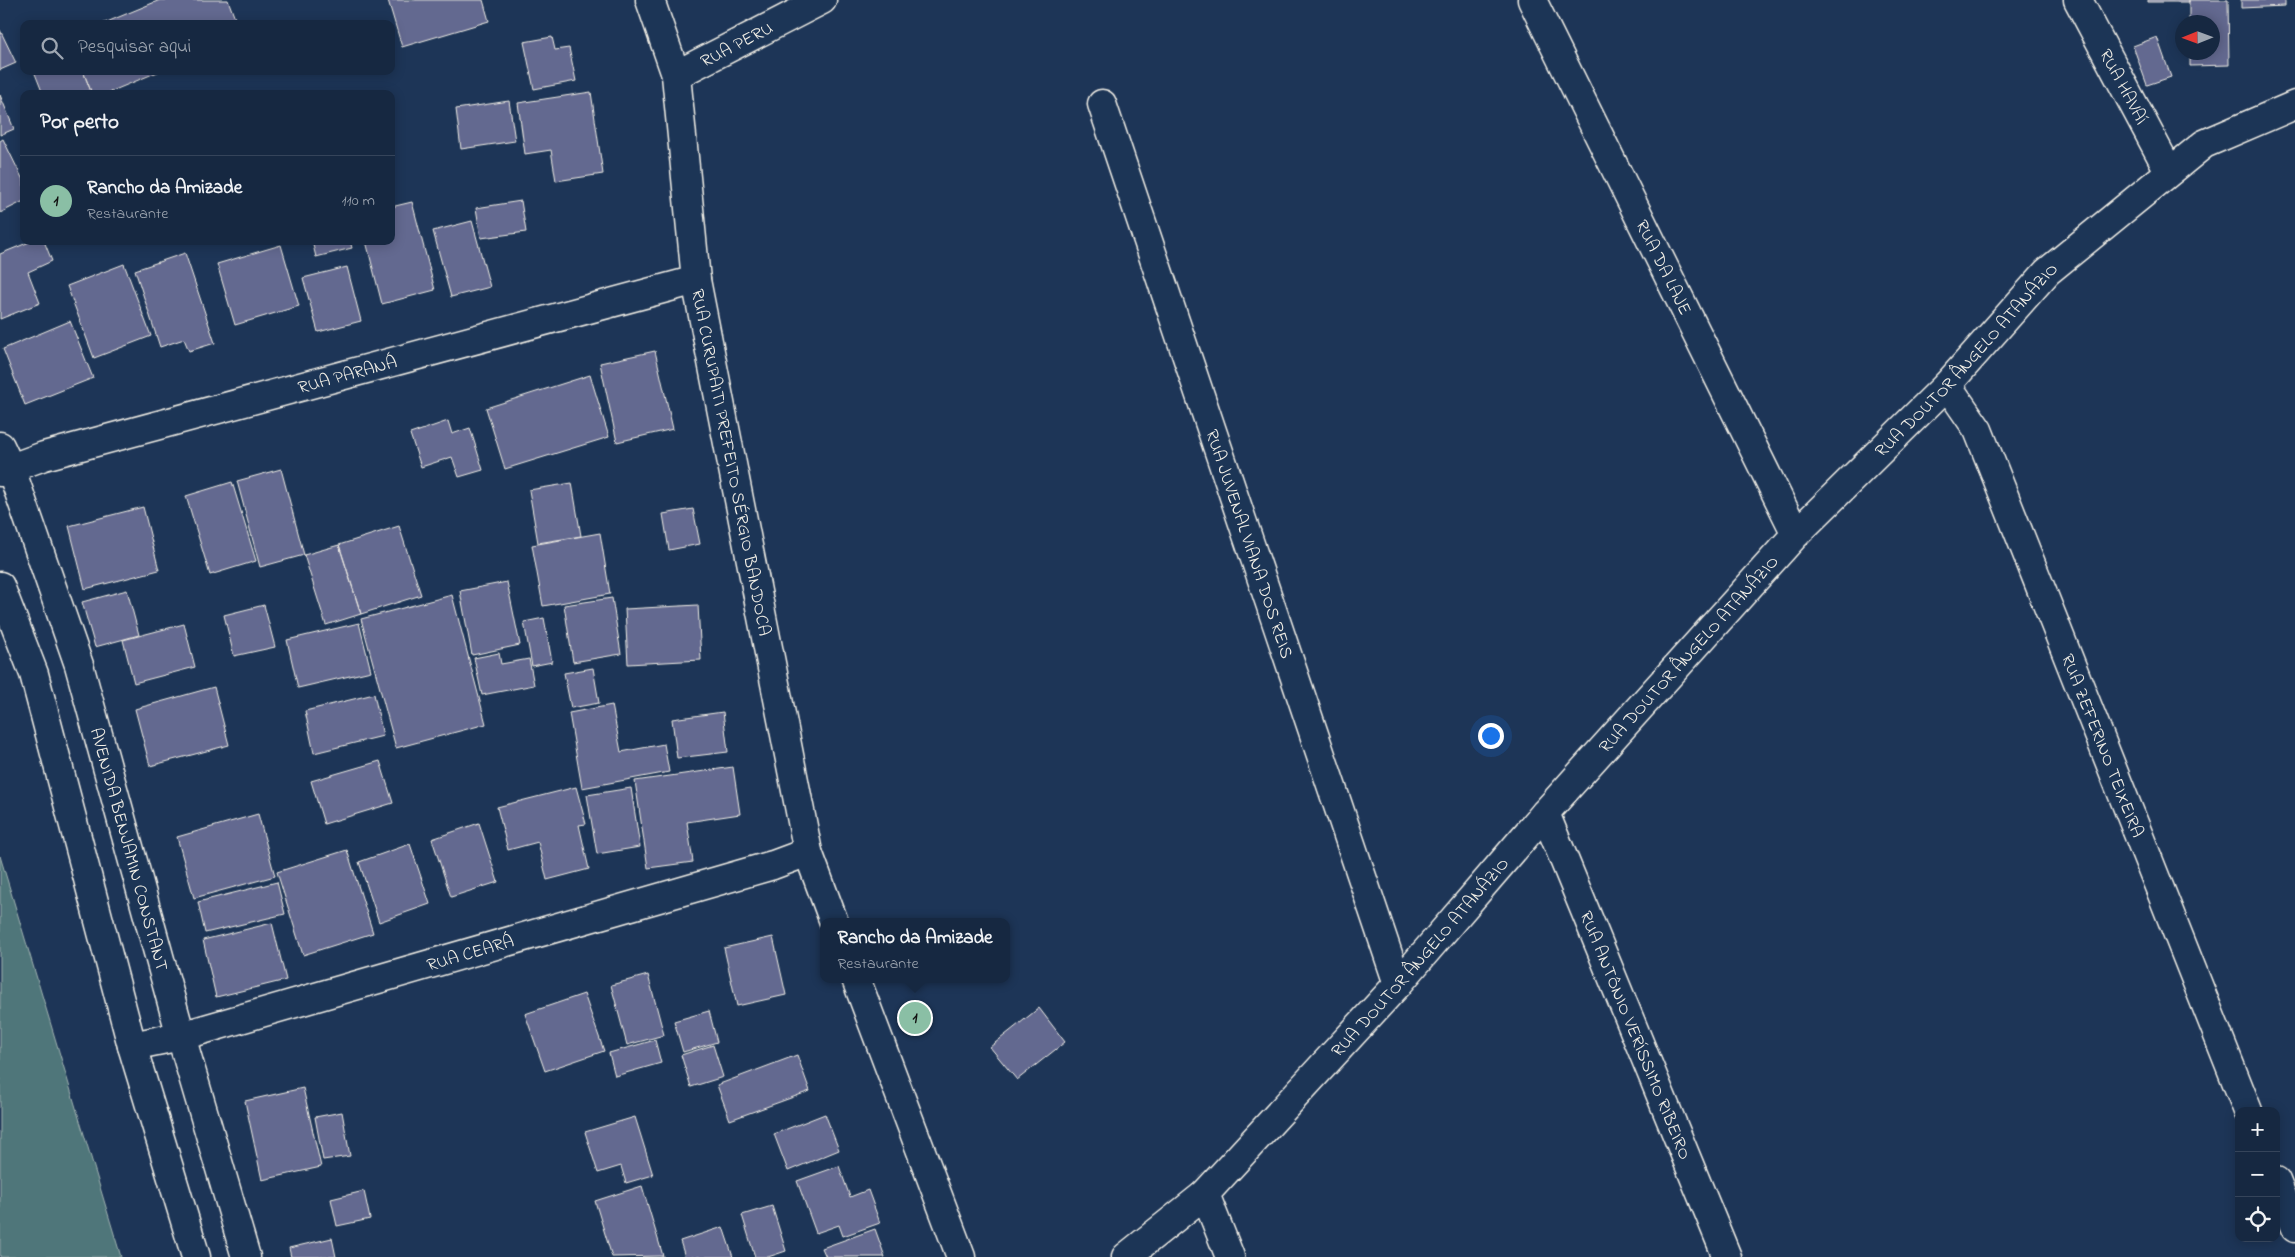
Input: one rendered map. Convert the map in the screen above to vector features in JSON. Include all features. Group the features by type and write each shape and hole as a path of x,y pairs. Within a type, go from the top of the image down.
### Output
{"street":[{"name":"RUA CURUPAITI PREFEITO SÉRGIO BANDOCA","path":"650,0 676,75 696,280 808,852 833,918"},
{"name":"RUA PERU","path":"676,75 822,0"},
{"name":"RUA DA LAJE","path":"1532,0 1796,534"},
{"name":"RUA HAVAÍ","path":"2078,0 2169,172"},
{"name":"RUA JUVENAL VIANA DOS REIS","path":"1102,104 1398,984"},
{"name":"RUA DOUTOR ÂNGELO ATANÁZIO","path":"1126,1257 1206,1194 1398,984 1545,813 1796,534 1947,385 2047,272 2204,144 2295,104"},
{"name":"RUA PARANÁ","path":"4,462 44,456 696,280"},
{"name":"RUA ZEFERINO TEIXEIRA","path":"1947,385 1978,430 2246,1107"},
{"name":"AVENIDA BENJAMIN CONSTANT","path":"4,462 79,665 181,1036 246,1257"},
{"path":"0,586 34,674 132,1046 196,1257"},
{"name":"RUA ANTÔNIO VERÍSSIMO RIBEIRO","path":"1545,813 1727,1257"},
{"name":"RUA CEARÁ","path":"132,1046 181,1036 773,865 808,852"},
{"path":"858,983 961,1257"},
{"path":"2280,1191 2295,1228"},
{"path":"1206,1194 1230,1257"}],"green space":[{"path":"0,856 121,1257 0,1257"}],"building":[{"path":"160,0 228,0 236,20 112,20"},
{"path":"388,0 483,0 489,21 402,47"},
{"path":"2148,0 2189,0 2189,2 2148,2"},
{"path":"2189,0 2228,0 2229,65 2190,66 2190,60 2220,60 2220,15 2189,15"},
{"path":"2241,0 2285,0 2285,6 2241,8"},
{"path":"0,30 16,63 0,70"},
{"path":"552,37 555,50 569,48 576,81 534,89 524,42"},
{"path":"2157,37 2171,77 2147,85 2133,46"},
{"path":"36,75 85,75 90,90 41,90"},
{"path":"85,75 150,75 115,90 90,90"},
{"path":"591,92 603,174 556,181 551,150 525,154 518,103"},
{"path":"0,95 14,129 0,135"},
{"path":"509,101 515,141 461,149 456,109"},
{"path":"3,139 20,174 20,203 0,213 0,141"},
{"path":"521,201 526,232 481,238 476,208"},
{"path":"412,202 435,290 382,304 367,245 395,245 395,206"},
{"path":"472,221 490,287 451,297 433,231"},
{"path":"22,245 46,245 52,261 28,272 40,303 0,319 0,254"},
{"path":"281,245 299,306 235,325 217,264"},
{"path":"313,245 351,245 352,248 316,257"},
{"path":"185,253 215,343 189,351 184,339 160,347 135,270"},
{"path":"124,264 151,336 94,358 67,286"},
{"path":"347,267 361,321 318,332 303,278"},
{"path":"70,321 93,378 25,405 3,349"},
{"path":"655,351 673,429 617,442 600,363"},
{"path":"590,375 609,437 505,469 486,408"},
{"path":"448,421 452,434 470,428 483,470 459,477 452,457 421,467 410,434"},
{"path":"281,469 304,555 260,567 237,481"},
{"path":"232,482 256,561 210,575 186,496"},
{"path":"572,483 581,536 538,543 529,490"},
{"path":"143,507 159,570 85,589 69,526"},
{"path":"693,509 700,544 669,550 663,514"},
{"path":"399,526 421,595 361,614 339,545"},
{"path":"600,533 610,594 543,606 532,545"},
{"path":"339,545 361,614 326,625 304,555"},
{"path":"507,582 520,645 472,655 460,591"},
{"path":"127,590 139,635 95,647 82,602"},
{"path":"452,595 486,724 396,748 361,619"},
{"path":"612,598 621,654 573,662 564,605"},
{"path":"264,605 275,647 234,656 224,615"},
{"path":"698,605 701,660 628,664 625,609"},
{"path":"544,618 552,662 532,666 524,622"},
{"path":"359,623 371,671 298,688 287,640"},
{"path":"184,624 195,667 134,683 123,640"},
{"path":"499,653 501,664 529,659 534,685 482,695 474,658"},
{"path":"593,668 599,703 571,708 564,673"},
{"path":"214,687 229,745 150,766 135,709"},
{"path":"374,694 383,736 314,753 305,711"},
{"path":"612,705 621,752 664,744 669,772 582,788 569,713"},
{"path":"723,712 728,752 677,758 672,719"},
{"path":"380,761 393,803 324,824 311,781"},
{"path":"733,767 740,814 687,822 693,862 648,868 635,781"},
{"path":"576,787 586,824 579,825 589,869 547,880 538,842 508,850 497,807"},
{"path":"631,788 640,847 597,854 587,795"},
{"path":"258,814 275,876 194,898 177,837"},
{"path":"479,823 498,882 451,897 432,839"},
{"path":"410,844 430,904 379,922 359,862"},
{"path":"347,850 373,933 303,955 277,872"},
{"path":"277,882 285,914 205,933 198,902"},
{"path":"272,923 286,980 216,997 203,940"},
{"path":"773,937 786,995 737,1006 724,948"},
{"path":"648,975 664,1035 627,1045 611,985"},
{"path":"584,994 604,1051 545,1071 525,1014"},
{"path":"1039,1008 1065,1042 1017,1080 990,1047"},
{"path":"709,1011 717,1042 683,1052 674,1021"},
{"path":"655,1040 661,1063 615,1076 609,1053"},
{"path":"713,1045 723,1077 691,1087 681,1055"},
{"path":"797,1055 810,1091 730,1120 717,1085"},
{"path":"303,1088 321,1167 262,1180 245,1101"},
{"path":"342,1112 350,1156 323,1160 315,1117"},
{"path":"825,1114 839,1150 788,1171 774,1134"},
{"path":"635,1117 653,1175 626,1183 621,1166 598,1173 585,1132"},
{"path":"839,1166 850,1197 868,1190 880,1223 843,1236 839,1225 816,1233 797,1181"},
{"path":"642,1186 663,1256 612,1257 595,1201"},
{"path":"364,1191 370,1219 337,1226 331,1199"},
{"path":"772,1206 786,1251 768,1257 755,1257 742,1215"},
{"path":"723,1227 733,1257 685,1257 680,1241"},
{"path":"875,1229 885,1257 826,1257 822,1248"},
{"path":"332,1238 336,1257 291,1257 289,1248"}],"place":[{"name":"Rancho da Amizade","path":"915,1018"}]}
